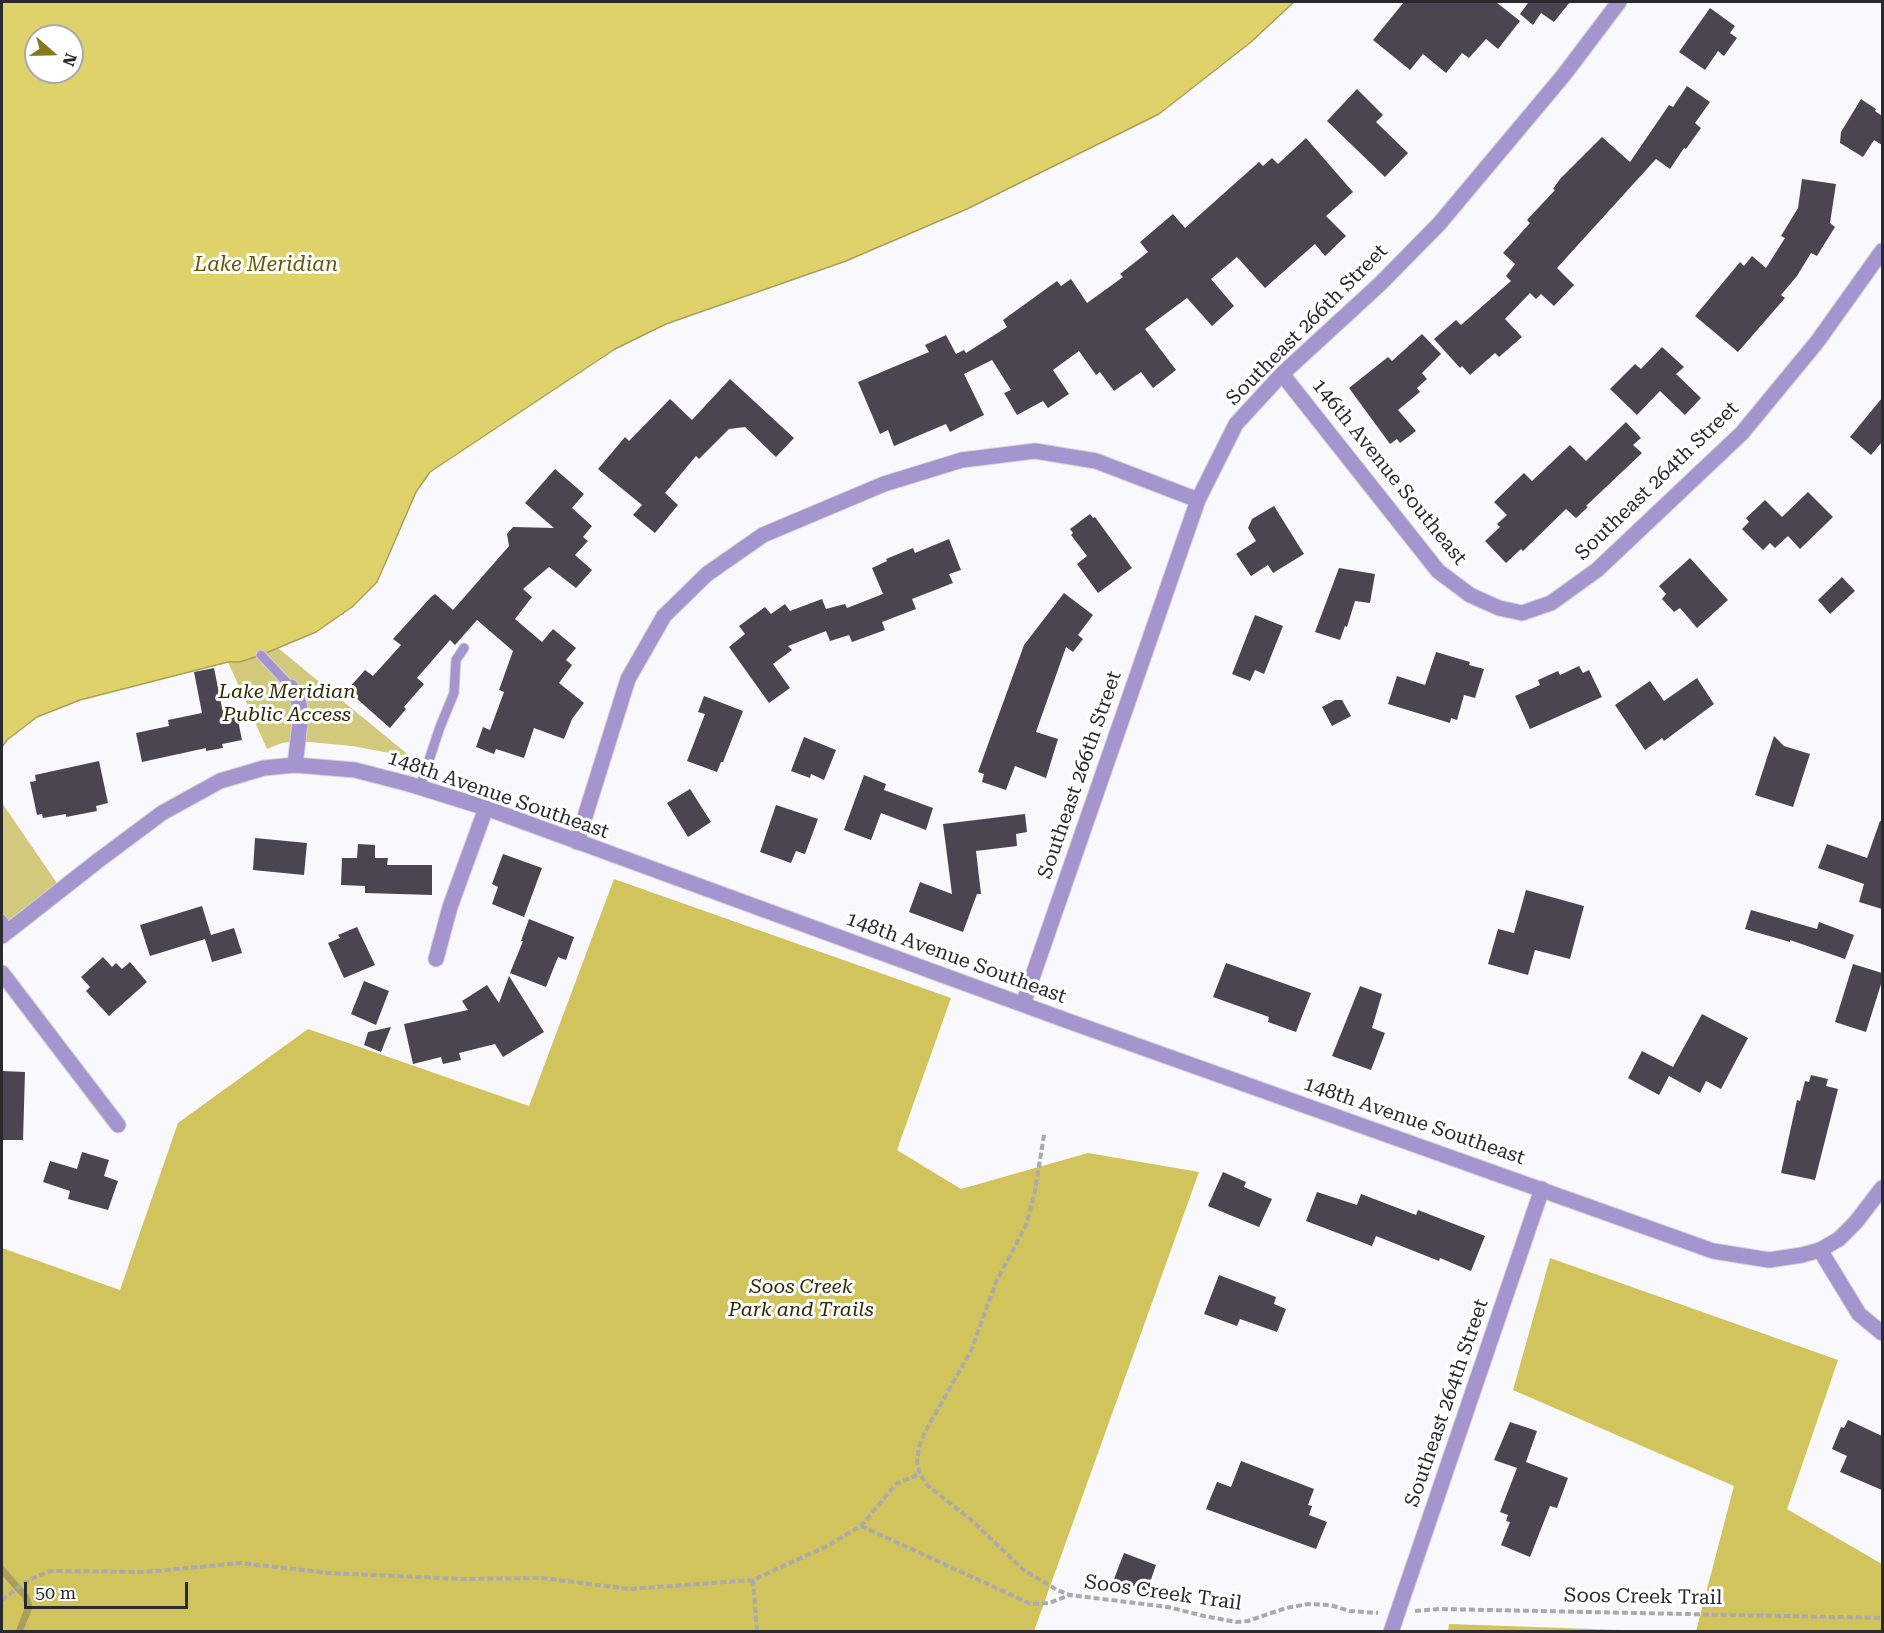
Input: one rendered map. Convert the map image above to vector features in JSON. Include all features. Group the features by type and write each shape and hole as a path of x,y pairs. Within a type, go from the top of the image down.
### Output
{"street":[{"name":"Southeast 266th Street","path":"1023,1004 1198,500 1236,424 1282,374 1380,284 1439,224 1563,76 1619,2"},
{"name":"Southeast 264th Street","path":"1499,609 1522,613 1551,603 1597,570 1742,433 1817,342 1882,251"},
{"name":"146th Avenue Southeast","path":"1282,374 1438,571 1470,595 1499,609"},
{"path":"577,842 628,679 664,616 707,574 763,536 884,484 962,460 1035,451 1096,461 1198,500"},
{"path":"291,687 298,699 301,714 295,765"},
{"name":"148th Avenue Southeast","path":"4,929 162,813 220,781 264,768 295,765 355,770 486,808 1068,1022 1713,1251 1769,1260 1820,1250"},
{"path":"436,959 450,907 486,808"},
{"path":"2,973 118,1125"},
{"path":"1882,1188 1878,1196 1839,1239 1820,1250 1859,1314 1882,1333"},
{"name":"Southeast 264th Street","path":"1391,1632 1542,1189"}],"lane":[{"path":"420,788 454,693 456,660 464,648"},
{"path":"261,656 291,687"}],"path":[{"path":"2,1600 30,1579 51,1571 145,1572 241,1563 329,1573 461,1579 542,1578 630,1589 753,1580 825,1547 861,1526 896,1484 920,1474 917,1461 925,1432 971,1350 991,1292 1027,1223 1044,1135"},
{"name":"Soos Creek Trail","path":"920,1474 928,1486 970,1519 1025,1571 1057,1590 1070,1595 1168,1607 1204,1617 1236,1622 1248,1621 1286,1608 1308,1604 1330,1605 1371,1614 1440,1609 1882,1618"},
{"path":"861,1526 1031,1604 1048,1603 1070,1595"},
{"path":"753,1580 758,1632"}],"green space":[{"name":"Lake Meridian Public Access","path":"278,648 411,757 352,746 298,741 282,743 267,749 228,662 240,662"},
{"path":"2,803 61,889 2,936"},
{"name":"Soos Creek Park and Trails","path":"614,879 951,998 897,1150 961,1189 1088,1153 1199,1172 1034,1631 2,1631 2,1248 120,1290 178,1123 308,1029 529,1106"},
{"path":"1550,1258 1838,1360 1787,1509 1882,1564 1882,1631 1696,1631 1734,1486 1513,1390"},
{"path":"1449,1624 1649,1631 1448,1631"}],"water":[{"name":"Lake Meridian","path":"2,2 1294,2 1251,42 1159,114 967,209 846,261 666,324 615,349 430,472 416,492 377,582 352,607 316,632 240,662 228,662 80,700 37,717 7,740 2,747"}],"building":[{"path":"1404,2 1496,2 1520,21 1498,49 1486,39 1469,58 1462,53 1446,73 1423,54 1410,70 1373,40"},
{"path":"1526,2 1570,2 1554,22 1541,13 1533,25 1520,14 1528,3"},
{"path":"1710,8 1735,26 1730,33 1737,38 1724,56 1718,51 1705,70 1679,52"},
{"path":"1687,86 1710,102 1695,123 1701,128 1670,169 1656,159 1557,268 1574,285 1554,306 1541,294 1536,299 1530,293 1505,319 1522,337 1499,357 1495,353 1470,375 1462,366 1460,368 1434,339 1456,320 1461,325 1511,281 1506,276 1515,264 1503,253 1530,223 1527,220 1555,190 1553,189 1560,179 1602,137 1630,162 1669,105 1673,107"},
{"path":"1357,89 1383,115 1376,122 1408,153 1385,177 1327,121"},
{"path":"1861,99 1882,116 1882,145 1874,140 1863,157 1840,143 1841,132"},
{"path":"1306,138 1353,192 1326,216 1346,236 1325,256 1315,244 1265,288 1237,257 1211,279 1234,306 1212,326 1187,298 1145,329 1176,370 1153,388 1141,372 1114,391 1100,372 1096,375 1079,351 1053,370 1069,394 1048,408 1043,401 1017,415 1004,393 1011,390 992,360 964,374 984,415 950,432 946,424 894,446 888,430 880,434 858,382 929,352 925,345 946,335 956,354 964,350 966,353 1007,327 1003,320 1057,281 1061,286 1071,279 1087,303 1123,277 1120,274 1148,252 1140,242 1173,214 1185,228 1259,162 1263,166 1272,158 1278,164"},
{"path":"1802,179 1836,184 1830,223 1835,227 1817,256 1811,253 1797,276 1781,295 1785,298 1738,352 1695,316 1740,262 1744,266 1752,256 1766,268 1785,238 1781,236 1798,208"},
{"path":"1422,334 1441,354 1422,373 1427,379 1417,388 1420,392 1398,410 1416,431 1400,443 1397,439 1390,444 1349,388 1388,357 1392,361"},
{"path":"1662,347 1684,367 1676,374 1701,398 1685,415 1660,391 1637,415 1610,389 1635,364 1641,369"},
{"path":"730,379 794,438 776,457 745,427 729,429 699,459 696,456 665,493 678,505 655,533 633,515 642,505 598,469 625,437 629,441 670,399 692,420"},
{"path":"1882,398 1882,442 1871,455 1850,437"},
{"path":"1626,422 1641,438 1633,445 1642,453 1576,518 1566,509 1523,551 1521,549 1506,563 1485,541 1500,527 1497,524 1507,515 1494,502 1524,473 1532,481 1570,445 1586,461"},
{"path":"555,469 584,494 572,508 592,526 583,537 588,541 575,555 592,570 576,588 549,567 523,589 532,597 515,619 542,642 553,629 576,648 566,660 572,665 559,683 584,703 572,719 564,739 534,728 524,758 496,749 494,754 476,747 483,727 490,730 504,692 499,690 513,651 477,620 455,645 450,640 417,678 424,684 390,728 347,690 365,670 373,676 401,645 393,639 431,597 435,594 453,610 509,546 507,534 513,527 554,528 525,503"},
{"path":"1808,492 1833,517 1800,549 1788,536 1775,548 1770,543 1763,550 1742,529 1749,522 1746,518 1765,500 1782,517"},
{"path":"1274,506 1304,554 1273,573 1268,565 1251,576 1236,554 1256,541 1248,528 1252,519"},
{"path":"1090,514 1093,518 1095,517 1132,568 1098,593 1077,564 1087,556 1071,535 1073,533 1070,529"},
{"path":"949,539 961,570 949,574 953,583 912,599 916,609 882,622 885,630 852,642 849,635 830,641 826,631 788,646 792,650 773,664 790,688 769,703 729,647 745,634 739,626 765,607 771,614 785,604 790,611 822,599 826,609 845,604 847,608 883,594 872,568 887,561 886,559 913,548 915,553"},
{"path":"1690,558 1728,600 1697,628 1680,608 1674,612 1662,599 1666,594 1659,586"},
{"path":"1339,568 1375,574 1370,603 1355,601 1347,627 1345,626 1340,640 1315,632"},
{"path":"1842,577 1855,591 1830,614 1818,600"},
{"path":"1064,593 1093,615 1078,635 1083,639 1073,652 1066,647 1036,732 1058,739 1046,778 1015,766 1006,790 982,782 984,774 978,772 1024,645"},
{"path":"1255,615 1283,626 1264,674 1255,670 1250,681 1232,674"},
{"path":"1436,652 1470,662 1469,665 1484,669 1475,698 1464,695 1457,720 1451,718 1450,723 1388,704 1397,676 1425,685"},
{"path":"1579,666 1583,673 1589,670 1602,697 1530,729 1515,696 1540,685 1538,680 1558,671 1560,675"},
{"path":"214,668 222,708 235,706 242,740 222,744 223,748 206,751 206,748 142,762 136,733 169,726 168,720 202,713 194,672"},
{"path":"1697,678 1714,704 1664,741 1662,738 1645,750 1615,705 1650,681 1664,701"},
{"path":"704,696 743,711 717,772 687,761 705,714 698,712"},
{"path":"1335,700 1342,700 1351,716 1332,726 1322,707"},
{"path":"1774,736 1784,746 1810,754 1793,807 1755,795"},
{"path":"804,737 836,750 824,780 811,774 810,778 791,771"},
{"path":"99,761 108,803 96,806 97,811 66,817 66,814 43,818 42,814 37,815 30,782 36,781 35,775"},
{"path":"864,775 886,784 884,790 933,808 926,830 881,813 871,840 844,830"},
{"path":"690,789 711,822 688,837 667,803"},
{"path":"776,805 818,819 805,854 796,851 791,863 760,852"},
{"path":"1025,814 1027,832 1016,834 1017,846 976,851 981,894 977,894 963,932 909,912 920,882 952,894 943,824"},
{"path":"1880,821 1882,821 1882,909 1859,902 1864,884 1818,868 1827,844 1867,858"},
{"path":"255,838 307,843 304,875 253,870"},
{"path":"358,844 375,845 375,858 388,858 387,865 432,865 432,895 365,893 365,886 341,885 342,858 357,858"},
{"path":"503,854 542,868 524,917 492,904 498,887 492,884"},
{"path":"1526,890 1584,906 1570,959 1535,950 1528,975 1488,964 1498,929 1514,933"},
{"path":"202,906 211,935 234,928 242,953 212,962 205,939 150,956 140,925"},
{"path":"1751,910 1817,929 1819,922 1854,935 1845,959 1790,940 1790,942 1745,929"},
{"path":"529,919 574,937 566,960 558,957 546,987 510,973"},
{"path":"357,927 375,965 344,978 328,943 340,938 338,935"},
{"path":"103,957 112,967 116,963 122,969 130,962 147,982 109,1016 86,991 90,987 81,977"},
{"path":"1226,963 1311,993 1296,1032 1268,1022 1269,1017 1213,997"},
{"path":"1853,964 1882,973 1882,981 1866,1032 1835,1022"},
{"path":"509,976 544,1032 503,1057 495,1044 459,1053 461,1060 443,1064 441,1057 413,1064 404,1024 468,1010 462,1001 487,985 499,1003"},
{"path":"364,981 389,991 376,1025 351,1014"},
{"path":"1360,986 1382,994 1372,1028 1385,1033 1371,1070 1332,1056"},
{"path":"1702,1014 1748,1038 1721,1089 1706,1081 1700,1093 1669,1076 1659,1095 1628,1078 1642,1051 1673,1067"},
{"path":"391,1027 381,1052 364,1045 368,1032"},
{"path":"2,1071 25,1072 23,1140 2,1140"},
{"path":"1811,1075 1828,1079 1826,1086 1838,1089 1815,1180 1781,1173 1797,1100 1800,1101 1805,1081 1809,1082"},
{"path":"82,1152 109,1160 104,1176 118,1181 108,1210 68,1199 70,1191 43,1182 50,1161 77,1169"},
{"path":"1223,1172 1246,1182 1244,1187 1272,1199 1259,1227 1208,1206"},
{"path":"1317,1192 1357,1205 1361,1194 1416,1215 1418,1210 1485,1236 1471,1271 1376,1236 1372,1246 1306,1221"},
{"path":"1219,1275 1276,1297 1274,1304 1286,1309 1277,1332 1240,1319 1237,1326 1204,1314"},
{"path":"1848,1420 1882,1436 1882,1490 1840,1472 1847,1456 1832,1449 1841,1427 1844,1428"},
{"path":"1510,1422 1537,1431 1526,1462 1568,1478 1557,1508 1550,1506 1530,1557 1501,1545 1510,1522 1506,1521 1508,1515 1500,1512 1517,1468 1494,1460"},
{"path":"1241,1461 1314,1489 1308,1505 1312,1506 1309,1515 1327,1522 1316,1549 1206,1509 1217,1482 1231,1487"},
{"path":"1124,1553 1156,1565 1147,1591 1114,1579"}],"waterway":[{"path":"2,1570 26,1597 29,1607 19,1632"}]}
